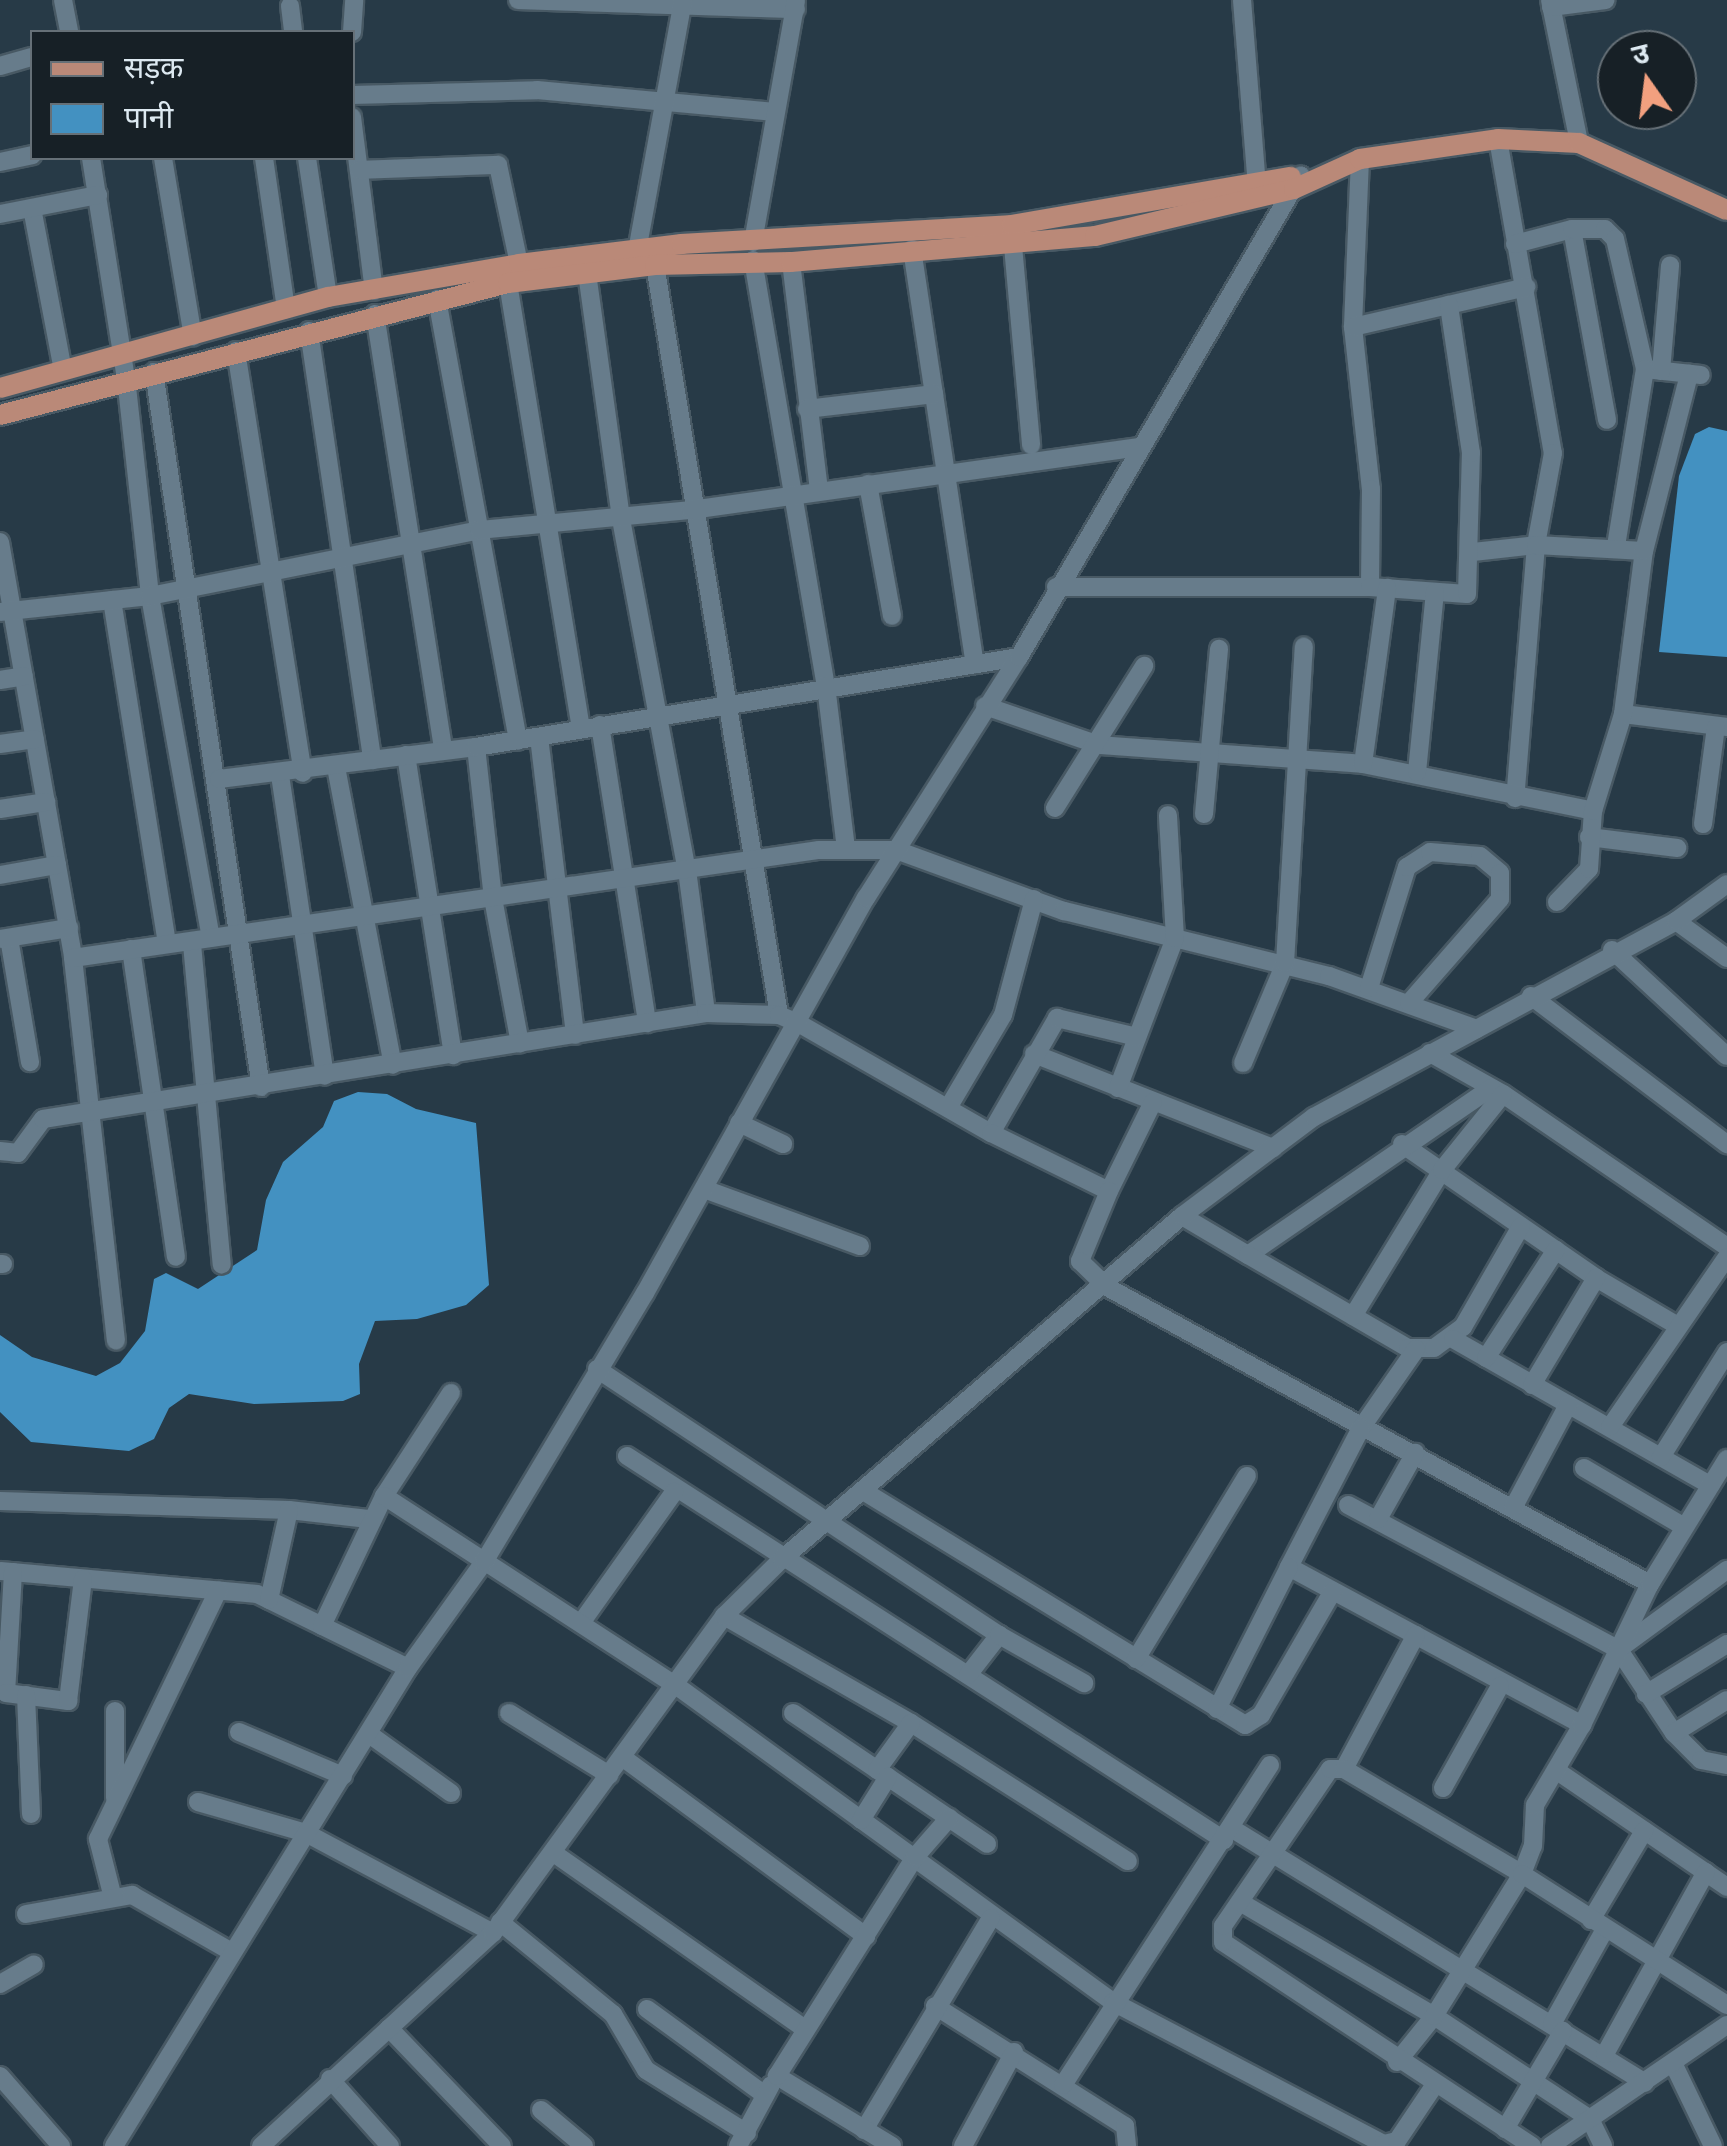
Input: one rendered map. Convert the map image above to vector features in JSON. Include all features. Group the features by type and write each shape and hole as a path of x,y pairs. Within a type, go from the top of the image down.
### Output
{"main road":[{"path":"0,388 328,298 513,273 637,251 753,251 791,262 912,249 1013,246 1193,218 1360,159 1498,139 1579,143 1727,210"},
{"path":"0,416 126,378 437,298 513,273 587,273 753,251 1012,225 1298,182"}],"street":[{"path":"63,0 69,30"},
{"path":"352,30 354,0"},
{"path":"518,0 796,4 753,251 826,686 846,848"},
{"path":"1242,0 1258,185"},
{"path":"1579,143 1550,3 1606,0"},
{"path":"637,251 682,4"},
{"path":"290,6 292,30"},
{"path":"0,66 30,58"},
{"path":"355,94 537,90 775,112"},
{"path":"1498,139 1553,453 1536,545 1516,798"},
{"path":"355,144 374,292"},
{"path":"0,162 30,155"},
{"path":"1360,159 1353,328 1378,588 1363,764"},
{"path":"91,160 126,378 150,596 211,938"},
{"path":"163,160 192,337"},
{"path":"264,160 286,308"},
{"path":"307,160 328,298"},
{"path":"358,170 498,165 552,524 590,727 624,879 647,1022"},
{"path":"114,2146 230,1951 408,1668 484,1562 704,1188 896,850 1019,657 1138,447 1298,182"},
{"path":"0,214 98,195"},
{"path":"32,208 63,370"},
{"path":"1515,244 1572,229 1612,234 1653,370"},
{"path":"1572,229 1607,420"},
{"path":"1013,246 1031,445"},
{"path":"912,249 950,474 975,664"},
{"path":"791,262 819,490"},
{"path":"655,265 692,510 731,702 780,1014"},
{"path":"1616,546 1653,370 1670,265"},
{"path":"587,273 621,518 687,870 706,1013"},
{"path":"1353,328 1526,287"},
{"path":"437,298 518,741"},
{"path":"1056,588 1378,588 1467,594 1472,552 1472,453 1449,305"},
{"path":"375,314 443,749"},
{"path":"309,331 372,760"},
{"path":"236,351 303,773"},
{"path":"1557,902 1588,869 1593,811 1623,714 1644,551 1695,375 1653,370"},
{"path":"154,372 219,778 236,934 261,1087"},
{"path":"807,409 934,394"},
{"path":"6,611 186,590 478,530 692,510 1138,447"},
{"path":"868,484 892,616"},
{"path":"0,544 6,611 24,676 74,958 95,1114 116,1341"},
{"path":"1472,552 1536,545 1616,546 1644,551"},
{"path":"1417,772 1436,592"},
{"path":"112,600 167,944"},
{"path":"1244,1064 1285,963 1294,756 1304,647"},
{"path":"1204,814 1206,748 1218,649"},
{"path":"219,778 303,773 443,749 518,741 826,686 1019,657"},
{"path":"1055,808 1099,746 1144,666"},
{"path":"0,680 24,676"},
{"path":"985,706 1099,746 1206,748 1363,764 1593,811"},
{"path":"1623,714 1721,727 1703,824"},
{"path":"538,737 576,1034"},
{"path":"0,744 35,738"},
{"path":"476,747 493,898 520,1044"},
{"path":"406,755 453,1055"},
{"path":"336,767 393,1065"},
{"path":"280,775 325,1076"},
{"path":"0,809 46,802"},
{"path":"1118,1088 1175,938 1168,816"},
{"path":"1590,836 1677,848"},
{"path":"74,958 131,948 192,944 236,934 758,859 846,848 896,850 1034,900 1369,988 1477,1029"},
{"path":"1369,988 1407,867 1430,852 1480,856 1500,873 1500,899 1409,1003"},
{"path":"0,874 57,865"},
{"path":"262,2146 496,1928 555,1854 724,1616 782,1559 1107,1287 1182,1216 1314,1117 1612,950 1676,920 1727,884"},
{"path":"948,1108 1002,1014 1034,900"},
{"path":"1676,920 1727,958"},
{"path":"30,1062 5,938 68,928"},
{"path":"192,944 211,1094 222,1266"},
{"path":"131,948 176,1257"},
{"path":"1612,950 1727,1056"},
{"path":"1531,996 1725,1140"},
{"path":"0,1151 18,1152 43,1119 95,1114 706,1013 780,1014 991,1133 1109,1191"},
{"path":"991,1133 1056,1018 1068,1016 1137,1037"},
{"path":"1430,1053 1497,1091 1727,1247"},
{"path":"1034,1054 1273,1148"},
{"path":"1248,1255 1402,1144 1497,1091"},
{"path":"1353,1316 1442,1170 1497,1091"},
{"path":"1154,1102 1109,1191 1080,1262 1107,1287 1650,1584"},
{"path":"739,1123 783,1144"},
{"path":"1402,1144 1596,1278 1676,1325"},
{"path":"704,1188 860,1246"},
{"path":"1182,1216 1416,1349"},
{"path":"1218,1709 1361,1428 1416,1349 1453,1338 1521,1226"},
{"path":"1486,1358 1556,1250"},
{"path":"1610,1427 1676,1325 1727,1256"},
{"path":"1532,1385 1596,1278"},
{"path":"1453,1338 1710,1485"},
{"path":"1661,1456 1727,1352"},
{"path":"597,1370 998,1635 1084,1683"},
{"path":"322,1626 368,1519 450,1393"},
{"path":"1512,1508 1568,1405"},
{"path":"1378,1520 1415,1454"},
{"path":"627,1456 674,1492 968,1675 1228,1834 1272,1852 1464,1967 1645,2083"},
{"path":"1397,2062 1434,2016 1522,1874 1534,1846 1535,1805 1582,1725 1650,1584 1727,1459"},
{"path":"1584,1468 1683,1526"},
{"path":"1136,1659 1248,1476"},
{"path":"581,1623 674,1492"},
{"path":"865,1492 1245,1725 1262,1715 1333,1591"},
{"path":"384,1496 674,1684 915,1857 991,1918 1113,2002 1384,2144 1397,2142 1434,2086"},
{"path":"0,1501 289,1510 368,1519"},
{"path":"1348,1506 1619,1650 1674,1732 1701,1760 1727,1765"},
{"path":"270,1600 289,1510"},
{"path":"1619,1650 1721,1573 1727,1557"},
{"path":"1289,1567 1500,1686 1582,1725"},
{"path":"83,1579 68,1700 6,1693 6,1572 218,1590 270,1600 408,1668"},
{"path":"114,1898 98,1839 218,1590"},
{"path":"724,1616 912,1723 1128,1861"},
{"path":"968,1675 998,1635"},
{"path":"1344,1769 1416,1636"},
{"path":"1646,1694 1727,1644"},
{"path":"1443,1788 1500,1686"},
{"path":"26,1696 31,1814"},
{"path":"1674,1732 1727,1700"},
{"path":"115,1711 115,1804"},
{"path":"509,1713 609,1775"},
{"path":"792,1713 987,1844"},
{"path":"860,1820 912,1723"},
{"path":"239,1732 342,1776"},
{"path":"369,1734 450,1794"},
{"path":"622,1757 866,1936"},
{"path":"1063,2085 1113,2002 1228,1834 1270,1765"},
{"path":"1532,2146 1397,2062 1223,1942 1223,1926 1330,1769 1344,1769 1522,1874 1727,2006"},
{"path":"1557,1772 1727,1887"},
{"path":"198,1802 306,1833 496,1928 613,2014 646,2070 743,2140 765,2094 915,1857 949,1818"},
{"path":"1505,2129 1533,2083 1598,1924 1644,1830"},
{"path":"555,1854 805,2029"},
{"path":"1605,2054 1706,1872"},
{"path":"26,1914 132,1895 230,1951"},
{"path":"1240,1902 1434,2016 1590,2118 1604,2146"},
{"path":"864,2130 991,1918"},
{"path":"0,1984 34,1964"},
{"path":"935,2006 1014,2052 1125,2126 1127,2146"},
{"path":"646,2009 765,2094"},
{"path":"1550,2146 1727,2025"},
{"path":"389,2028 502,2146"},
{"path":"963,2146 1014,2052"},
{"path":"1673,2064 1712,2146"},
{"path":"0,2076 61,2146"},
{"path":"777,2076 892,2146"},
{"path":"330,2079 390,2146"},
{"path":"541,2110 584,2146"}],"water":[{"path":"1709,427 1727,431 1727,657 1659,652 1679,476 1695,434"},
{"path":"358,1092 387,1094 416,1109 476,1123 489,1285 466,1305 417,1319 375,1321 359,1364 360,1394 343,1401 254,1404 189,1394 169,1408 154,1439 129,1451 31,1442 0,1412 0,1335 32,1357 96,1376 120,1363 145,1331 154,1279 166,1273 198,1289 257,1250 266,1200 283,1162 323,1127 334,1101"}]}
